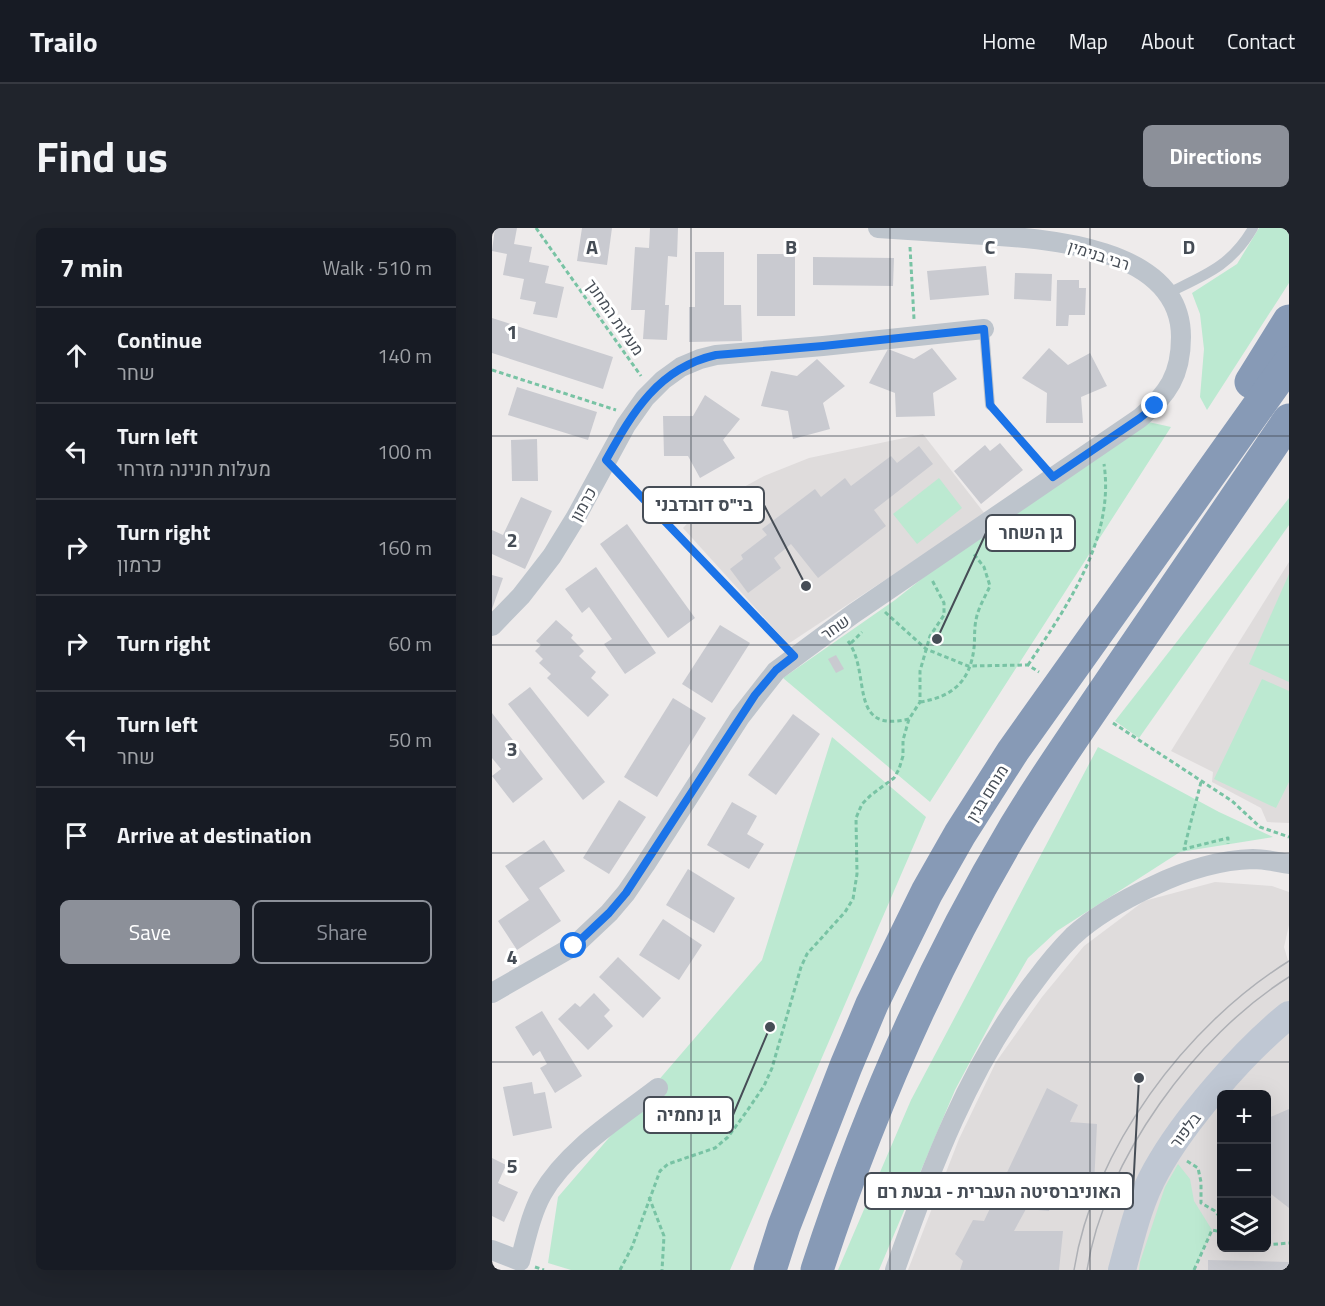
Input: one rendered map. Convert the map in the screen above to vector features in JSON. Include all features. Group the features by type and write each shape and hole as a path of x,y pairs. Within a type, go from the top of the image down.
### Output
{"highway":[{"path":"1078,658 1289,321"},
{"name":"מנחם בגין","path":"770,1270 784,1226 846,1066 900,944 927,892 1013,751 1289,363"},
{"path":"818,1270 832,1225 880,1097 955,939 1016,827 1289,420"},
{"path":"1130,654 1289,453"}],"street":[{"name":"רבי בנימין","path":"878,228 1041,239 1088,248 1118,258 1135,267 1160,285 1168,294"},
{"name":"שחר","path":"492,993 574,946 609,913 639,874 755,695 776,670 1155,406 1171,386 1180,354 1181,331 1178,316 1168,294"},
{"name":"כרמון","path":"492,626 521,596 552,556 632,416 652,391 681,366 700,358 716,355 984,329"},
{"path":"895,1270 920,1200 952,1122 1004,1026 1047,965 1073,936 1099,916 1132,896 1199,868 1228,861 1255,859 1289,864"},
{"name":"בלפור","path":"1122,1270 1142,1203 1156,1172 1170,1150 1238,1064 1289,1015"},
{"path":"492,1250 519,1265 541,1196 555,1175 577,1151 658,1088"}],"lane":[{"path":"1168,294 1220,266 1234,255 1253,228"},
{"path":"984,329 990,405"}],"path":[{"name":"מעלות המחנך","path":"536,228 652,391"},
{"path":"909,230 915,335"},
{"path":"492,370 632,416"},
{"path":"990,405 1053,477"},
{"path":"1028,664 1058,621 1093,552 1102,528 1107,485 1099,446"},
{"path":"606,460 794,656"},
{"path":"920,702 947,695 964,678 974,651 975,621 990,586 984,567 962,540"},
{"path":"620,1270 632,1247 660,1171 668,1164 715,1148 728,1137 764,1086 772,1068 801,967 807,954 845,912 853,899 857,874 856,818 862,804 894,778 899,769 903,756 903,740 909,720 920,702 920,671 926,649 930,636 944,615 944,603 940,592 923,566"},
{"path":"873,601 926,649 969,666 1028,664 1034,668"},
{"path":"835,627 851,644 859,663 868,711 885,722 909,720"},
{"path":"1119,727 1232,801 1260,827 1289,837"},
{"path":"1201,782 1184,849 1228,838 1228,861"},
{"path":"1170,1150 1198,1168 1201,1203 1217,1214"},
{"path":"650,1197 664,1236 662,1270"},
{"path":"1194,1270 1212,1230 1217,1231"},
{"path":"1271,1245 1289,1243"}],"shaded area":[{"path":"923,434 985,514 788,644 683,528 698,512 764,476 809,458"},
{"path":"1289,562 1289,823 1267,822 1261,808 1212,782 1213,772 1171,751"},
{"path":"1215,882 1272,886 1289,892 1289,925 1284,947 1289,964 1289,1270 908,1270 959,1139 996,1062 1042,997 1084,946 1144,901"}],"green space":[{"path":"1259,228 1289,228 1289,283 1207,410 1200,397 1204,349 1200,314 1192,293 1237,264"},
{"path":"1126,417 1171,427 930,802 783,678 895,600"},
{"path":"939,478 962,508 917,544 893,514"},
{"path":"1289,498 1289,525 1139,738 1115,721"},
{"path":"1289,574 1289,682 1249,664"},
{"path":"1262,679 1289,691 1289,782 1276,808 1214,779"},
{"path":"832,737 926,817 730,1270 571,1270 548,1263 558,1197 762,960"},
{"path":"1098,747 1219,812 1273,837 1180,852 1057,931 1028,958 955,1090 879,1270 838,1270 911,1100"},
{"path":"1178,1164 1190,1179 1194,1201 1212,1230 1194,1270 1139,1270 1165,1187"}],"building":[{"path":"495,228 517,228 514,244 532,247 529,262 549,266 545,283 564,287 557,318 533,314 536,302 520,299 524,279 503,275 507,254 492,251"},
{"path":"582,228 612,228 607,265 577,261"},
{"path":"650,228 678,228 677,257 668,256 665,305 669,305 667,340 643,339 645,310 631,310 635,247 649,248"},
{"path":"695,252 724,252 724,305 741,305 742,341 689,342 689,307 695,307"},
{"path":"757,254 795,254 795,316 757,316"},
{"path":"813,257 894,258 893,286 813,285"},
{"path":"986,266 989,295 930,300 927,271"},
{"path":"1015,273 1052,274 1051,301 1014,299"},
{"path":"1057,280 1079,280 1079,288 1086,288 1085,315 1069,315 1068,326 1056,326"},
{"path":"492,318 613,357 603,389 492,353"},
{"path":"932,348 957,379 933,393 935,416 896,417 895,393 869,383 888,349 914,359"},
{"path":"1049,348 1068,365 1090,353 1107,386 1081,397 1083,423 1046,423 1047,393 1022,378"},
{"path":"817,359 845,386 823,403 830,429 793,439 788,411 761,406 771,371 797,376"},
{"path":"517,387 597,412 588,440 508,415"},
{"path":"705,395 740,419 723,440 735,458 700,478 688,456 664,456 663,416 693,416"},
{"path":"537,439 538,481 512,481 511,440"},
{"path":"1000,443 1023,470 981,504 954,471 985,445 990,451"},
{"path":"919,446 933,464 874,510 886,526 818,578 791,544 774,558 781,568 748,593 730,569 743,559 741,555 767,535 762,529 815,489 821,497 845,478 851,486 891,456 897,463"},
{"path":"521,497 552,511 525,569 492,554 492,530 503,535"},
{"path":"627,524 695,618 668,638 600,544"},
{"path":"596,567 656,653 625,674 604,644 612,639 589,607 582,613 565,589"},
{"path":"492,575 503,578 492,609"},
{"path":"556,620 573,635 571,638 584,651 579,656 596,672 591,678 609,695 588,717 547,678 551,674 539,663 543,659 535,651 541,645 536,641"},
{"path":"720,625 750,643 712,703 682,684"},
{"path":"836,655 844,669 836,673 828,659"},
{"path":"530,687 605,782 583,800 508,704"},
{"path":"673,698 706,718 657,797 624,777"},
{"path":"492,713 543,779 513,803 492,776 501,769 492,758"},
{"path":"793,714 820,734 776,795 748,775"},
{"path":"619,800 646,817 609,874 583,858"},
{"path":"732,802 757,816 747,834 764,844 749,869 707,845"},
{"path":"544,840 565,871 539,888 561,921 517,950 498,921 529,900 505,866"},
{"path":"688,869 735,898 714,933 666,905"},
{"path":"663,919 702,945 679,980 639,955"},
{"path":"618,957 661,998 643,1018 599,977"},
{"path":"594,993 610,1010 604,1016 613,1026 588,1050 558,1019 575,1003 580,1007"},
{"path":"542,1011 582,1076 555,1093 540,1068 547,1064 540,1051 533,1056 515,1027"},
{"path":"532,1082 534,1094 545,1092 552,1128 513,1136 503,1087"},
{"path":"1047,1088 1078,1105 1070,1122 1097,1124 1094,1185 1052,1185 1049,1211 1026,1209 1014,1231 1063,1231 1059,1270 960,1270 963,1261 955,1254 973,1220 984,1221"},
{"path":"1289,1109 1289,1208 1271,1194 1271,1117"},
{"path":"492,1158 506,1165 498,1183 518,1192 504,1222 492,1216"},
{"path":"1208,1260 1289,1262 1289,1270 1208,1270"}],"tram line":[{"path":"1074,1270 1084,1225 1101,1180 1123,1136 1150,1094 1181,1055 1215,1019 1251,988 1289,961"},
{"path":"1087,1270 1097,1228 1113,1186 1134,1144 1160,1104 1189,1066 1221,1032 1254,1002 1289,977"}],"place":[{"name":"בי\"ס דובדבני","path":"806,586"},
{"name":"גן השחר","path":"937,639"},
{"name":"גן נחמיה","path":"770,1027"},
{"name":"האוניברסיטה העברית - גבעת רם","path":"1139,1078"}],"route":[{"path":"574,946 609,913 626,893 755,695 767,679 794,656 606,460 645,398 663,380 681,366 700,358 716,355 869,342 984,329 990,405 1053,477 1155,406"}]}
